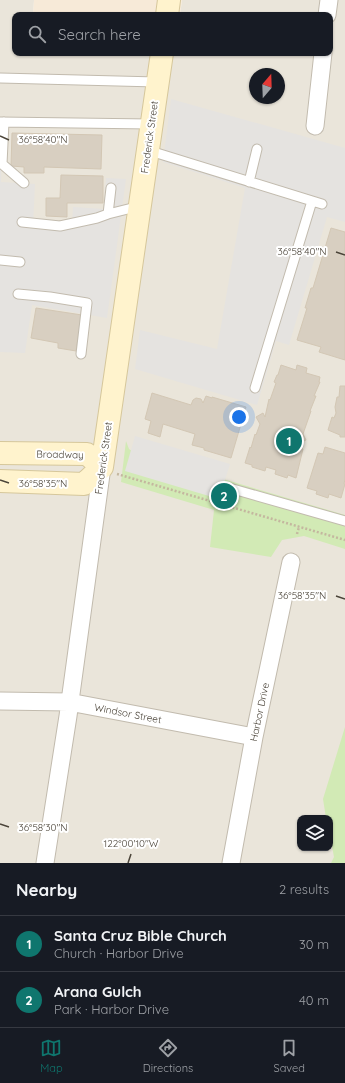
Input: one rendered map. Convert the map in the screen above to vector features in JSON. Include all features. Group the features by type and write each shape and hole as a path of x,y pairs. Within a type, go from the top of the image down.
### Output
{"main road":[{"path":"167,12 169,0"},
{"name":"Frederick Street","path":"102,467 161,56"},
{"name":"Broadway","path":"0,454 87,454 102,467"},
{"path":"0,481 84,484 102,467"}],"street":[{"path":"327,12 329,0"},
{"path":"315,126 323,56"},
{"name":"Frederick Street","path":"45,863 70,702 102,467"},
{"name":"Harbor Drive","path":"231,863 254,737 290,562"},
{"name":"Windsor Street","path":"0,701 70,702 254,737"}],"lane":[{"path":"0,78 157,82"},
{"path":"24,183 2,164 2,122 151,124"},
{"path":"249,182 256,149"},
{"path":"148,150 322,204"},
{"path":"108,214 111,188"},
{"path":"256,388 312,201"},
{"path":"22,222 60,226 97,218 140,206"},
{"path":"0,260 20,262"},
{"path":"18,294 87,303 81,354"},
{"path":"226,488 345,521"}],"path":[{"path":"102,467 116,474 345,540"},
{"path":"297,534 299,527"}],"shaded area":[{"path":"0,0 34,0 33,12 12,12 12,56 333,56 333,12 180,12 182,0 345,0 345,863 0,863"},
{"path":"34,0 182,0 180,12 33,12"},
{"path":"171,99 345,148 345,222 327,217 289,345 276,341 257,405 135,369 140,330 217,349 245,188 163,162"},
{"path":"0,131 3,131 1,182 35,184 33,226 72,228 73,207 104,209 106,178 126,179 107,318 32,305 25,353 0,352"},
{"path":"135,436 230,464 219,499 125,471"}],"green space":[{"path":"126,441 129,449 135,453 345,515 345,549 304,536 282,540 271,557 210,547 214,510 121,482"},
{"path":"345,727 345,863 331,863 334,857 333,815 326,815 323,799"}],"building":[{"path":"12,133 102,135 101,169 44,167 44,173 24,173 24,167 11,166"},
{"path":"61,175 103,176 103,203 67,203 67,217 46,216 46,198 60,198"},
{"path":"331,228 345,232 345,360 319,352 321,347 297,340 307,308 305,308 311,288 313,288"},
{"path":"36,308 82,315 76,351 58,348 58,343 31,338"},
{"path":"281,365 296,370 297,365 307,368 306,373 320,377 320,382 314,396 316,396 303,434 306,440 300,443 299,448 303,449 296,478 288,475 287,478 275,474 276,470 266,467 265,471 245,463 260,424 256,417 263,413 265,417 269,399 270,400 276,383 274,382"},
{"path":"340,386 345,386 345,437 340,437 340,435 328,430 332,417 334,418 336,413 335,407 337,397 339,397"},
{"path":"152,393 191,405 193,400 196,398 201,399 203,403 206,396 246,407 231,458 192,445 195,434 163,424 160,437 148,433 151,421 145,419"},
{"path":"325,447 345,453 345,484 341,498 329,494 328,498 316,494 317,491 307,488 318,453 323,454"}],"place":[{"name":"Santa Cruz Bible Church","path":"289,441"},
{"name":"Arana Gulch","path":"224,496"}]}
